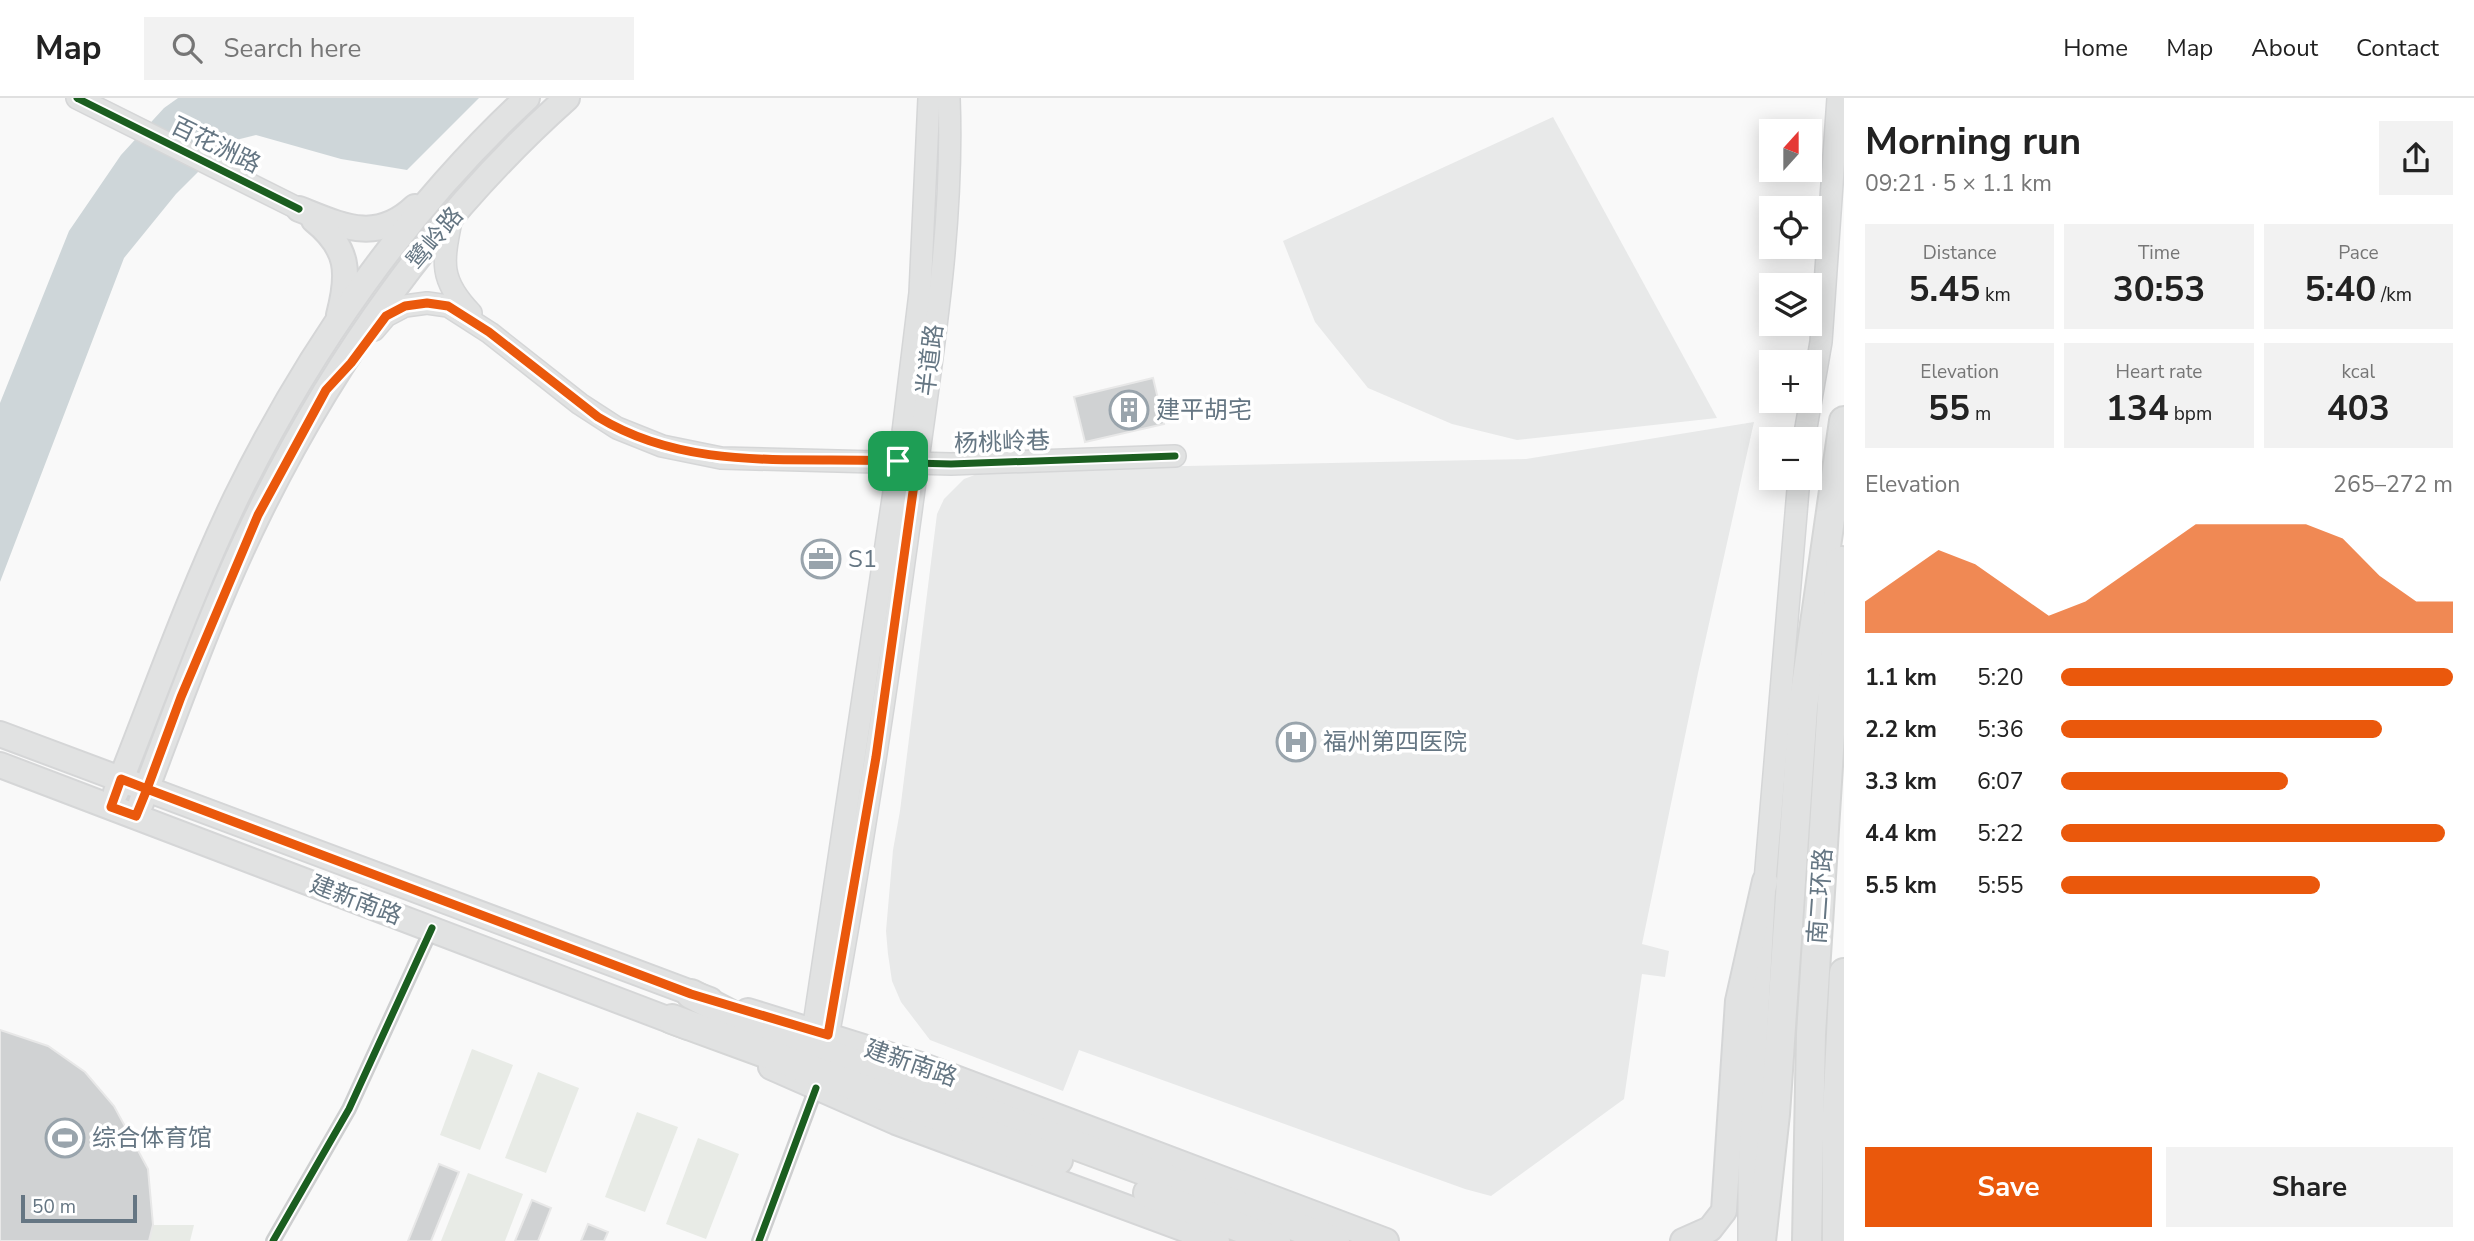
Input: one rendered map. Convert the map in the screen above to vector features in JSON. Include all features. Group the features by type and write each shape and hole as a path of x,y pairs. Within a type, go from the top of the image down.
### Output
{"highway":[{"path":"1761,1241 1768,1200 1803,707 1844,421"},
{"name":"南二环路","path":"1807,1241 1811,1034 1844,509"},
{"name":"南二环路","path":"1837,1241 1840,1039 1844,973"},
{"path":"691,994 777,1035 1335,1241"},
{"path":"672,1019 1276,1241"}],"main road":[{"name":"百花洲路","path":"77,98 299,209"},
{"name":"鹭岭路","path":"111,807 179,631 235,500 287,401 401,235 455,172 527,98"},
{"name":"鹭岭路","path":"136,816 181,697 258,515 326,390 391,294 452,216 520,143 567,98"},
{"name":"半道路","path":"821,1033 876,757 908,462 920,293 929,98"},
{"name":"半道路","path":"908,462 945,230 949,98"},
{"path":"1806,427 1821,342 1838,98"},
{"path":"299,209 349,228 376,229 405,215 441,176 455,172"},
{"path":"299,209 325,229 338,244 343,256 346,279 336,326"},
{"path":"452,216 444,260 445,276 454,295 489,332"},
{"path":"326,390 351,363 386,316 405,306 427,303 448,306 489,332"},
{"name":"杨桃岭巷","path":"489,332 598,417 617,428 662,446 721,458 908,462 1175,456"},
{"path":"1749,1241 1749,1169 1765,881 1798,490"},
{"name":"建新南路","path":"0,734 691,994 921,1065 1386,1241"},
{"name":"建新南路","path":"0,765 672,1019 816,1088 896,1122 1217,1241"},
{"path":"1683,1241 1710,1229 1720,1219 1727,1200 1738,1001 1765,881"}],"street":[{"path":"276,1239 349,1109 432,928"},
{"path":"759,1241 816,1088"}],"shaded area":[{"path":"178,98 479,98 407,170 341,159 256,135 228,142 176,194 124,258 0,582 0,403 69,231 121,155 164,108"},
{"path":"1553,117 1717,418 1517,440 1452,424 1368,388 1315,322 1283,241"},
{"name":"福州第四医院","path":"1754,422 1642,944 1669,951 1665,977 1642,974 1624,1099 1491,1196 1079,1050 1063,1091 930,1040 901,1002 892,981 886,931 893,850 937,514 944,499 964,479 988,470 1526,459"},
{"path":"472,1049 513,1065 480,1150 440,1135"},
{"path":"538,1072 579,1088 546,1173 505,1158"},
{"path":"637,1112 678,1127 645,1212 605,1197"},
{"path":"698,1138 739,1154 706,1239 666,1224"},
{"path":"468,1173 523,1194 505,1241 441,1241"},
{"path":"153,1225 194,1225 190,1241 149,1241"}],"building":[{"name":"建平胡宅","path":"1153,378 1164,424 1085,442 1074,397"},
{"name":"综合体育馆","path":"0,1030 48,1046 85,1072 114,1106 148,1169 153,1225 149,1241 0,1241"},
{"path":"439,1164 459,1172 431,1241 408,1241"},
{"path":"532,1200 551,1208 538,1241 515,1241"},
{"path":"588,1224 608,1232 604,1241 581,1241"}],"cycle path":[{"path":"77,98 299,209"},
{"path":"326,390 351,363 386,316 405,306 439,303 490,333 580,404 617,428 662,446 721,458 951,464 1175,456"},
{"path":"273,1241 349,1109 432,928"},
{"path":"759,1241 816,1088"}],"place":[{"name":"建平胡宅","path":"1129,410"},
{"name":"S1","path":"821,559"},
{"name":"福州第四医院","path":"1296,742"},
{"name":"综合体育馆","path":"65,1138"}],"route":[{"path":"898,461 721,458 662,446 617,428 598,417 489,332 448,306 439,303 405,306 386,316 351,363 326,390 275,482 240,555 181,697 147,789 121,779 111,807 136,816 147,789 691,994 828,1035 869,807 917,463 898,461"}]}
